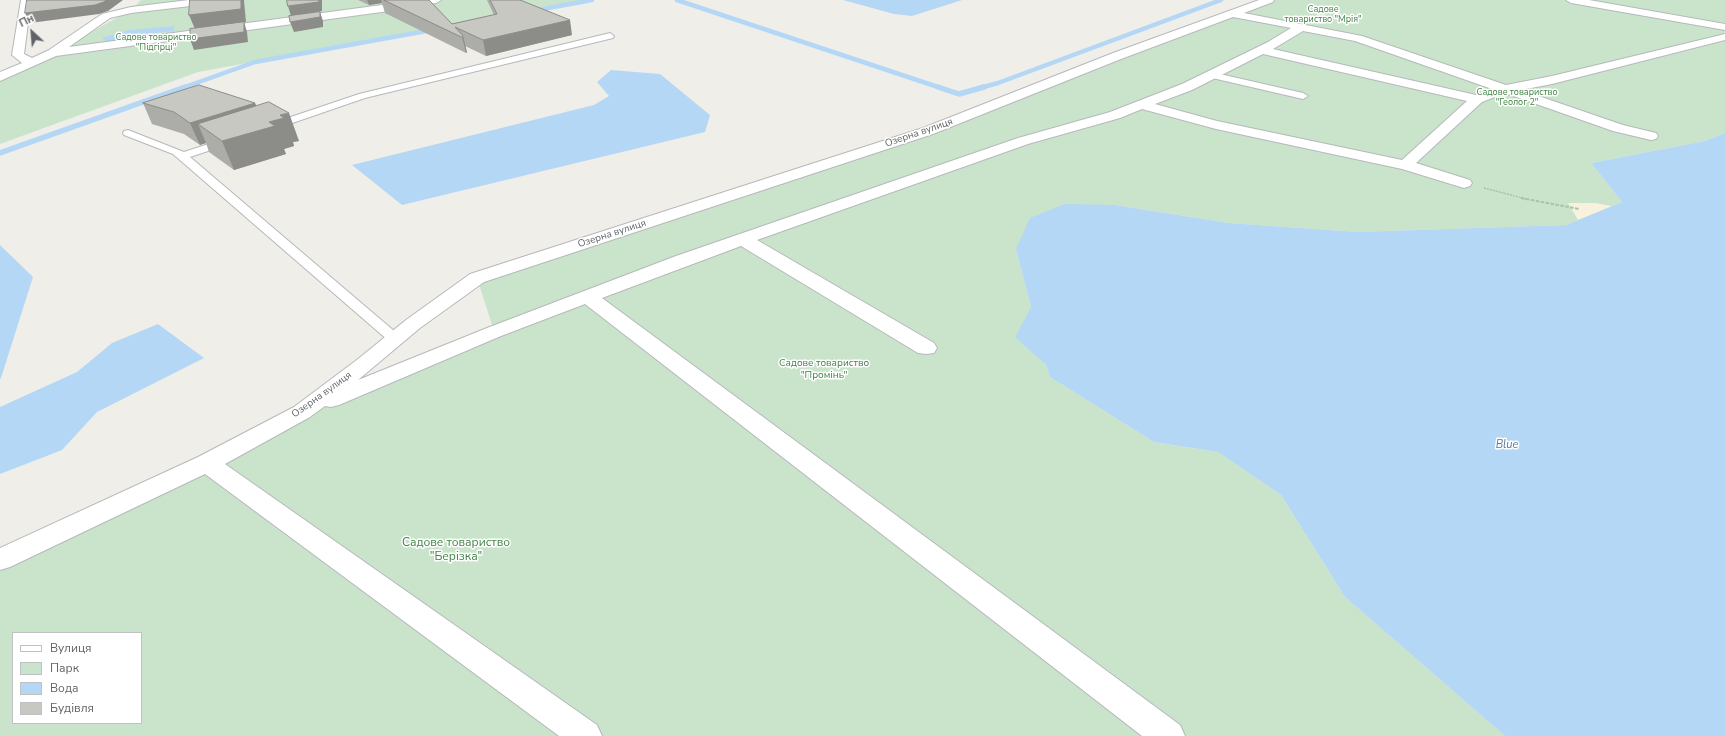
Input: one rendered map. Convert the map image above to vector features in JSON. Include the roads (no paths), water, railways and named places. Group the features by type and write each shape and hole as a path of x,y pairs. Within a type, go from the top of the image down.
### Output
{"street":[{"path":"26,0 18,55 31,63"},
{"path":"131,10 141,0"},
{"path":"0,77 53,53 106,16 131,10 216,0"},
{"path":"53,53 404,6 436,0"},
{"name":"Озерна вулиця","path":"0,560 207,463 302,412 366,364 413,324 477,278 928,131 1117,56 1269,0"},
{"path":"1571,0 1725,26"},
{"path":"1232,13 1358,38 1618,128 1651,136"},
{"path":"302,412 494,332 742,239 1015,144 1115,115 1187,87 1261,50 1301,27"},
{"path":"1405,165 1477,99 1505,89 1552,80 1725,37"},
{"path":"1261,50 1477,99"},
{"path":"1140,105 1216,125 1405,165 1464,183"},
{"path":"742,239 926,348"},
{"path":"587,296 1168,736"},
{"path":"207,463 585,736"}],"lane":[{"path":"264,129 362,96 610,36"},
{"path":"1211,75 1303,96"},
{"path":"128,133 177,152 395,339"},
{"path":"182,156 234,139"}],"water":[{"path":"843,0 962,0 912,16 894,14"},
{"path":"174,26 174,31 145,34 107,42 102,38 130,30"},
{"path":"611,70 660,74 710,115 705,132 402,205 352,165 594,105 609,96 597,82"},
{"name":"Blue","path":"1725,133 1725,736 1505,736 1345,597 1281,495 1218,452 1154,442 1050,377 1046,365 1015,337 1031,307 1016,249 1030,218 1065,204 1115,205 1229,223 1358,232 1566,225 1622,202 1591,163 1705,141"},
{"path":"0,245 33,277 0,379"},
{"path":"158,324 204,358 97,412 62,450 0,474 0,407 77,372 112,343"}],"waterway":[{"path":"532,11 592,0"},
{"path":"677,0 959,94 984,87"},
{"path":"980,88 998,83 1221,0"},
{"path":"182,88 255,62 432,30"},
{"path":"0,153 185,87"}],"park label":[{"name":"Садове товариство \"Мрія\"","path":"1323,16"},
{"name":"Садове товариство \"Підгірці\"","path":"156,44"},
{"name":"Садове товариство \"Геолог 2\"","path":"1517,98"},
{"name":"Садове товариство \"Промінь\"","path":"824,370"},
{"name":"Садове товариство \"Берізка\"","path":"456,550"}]}
